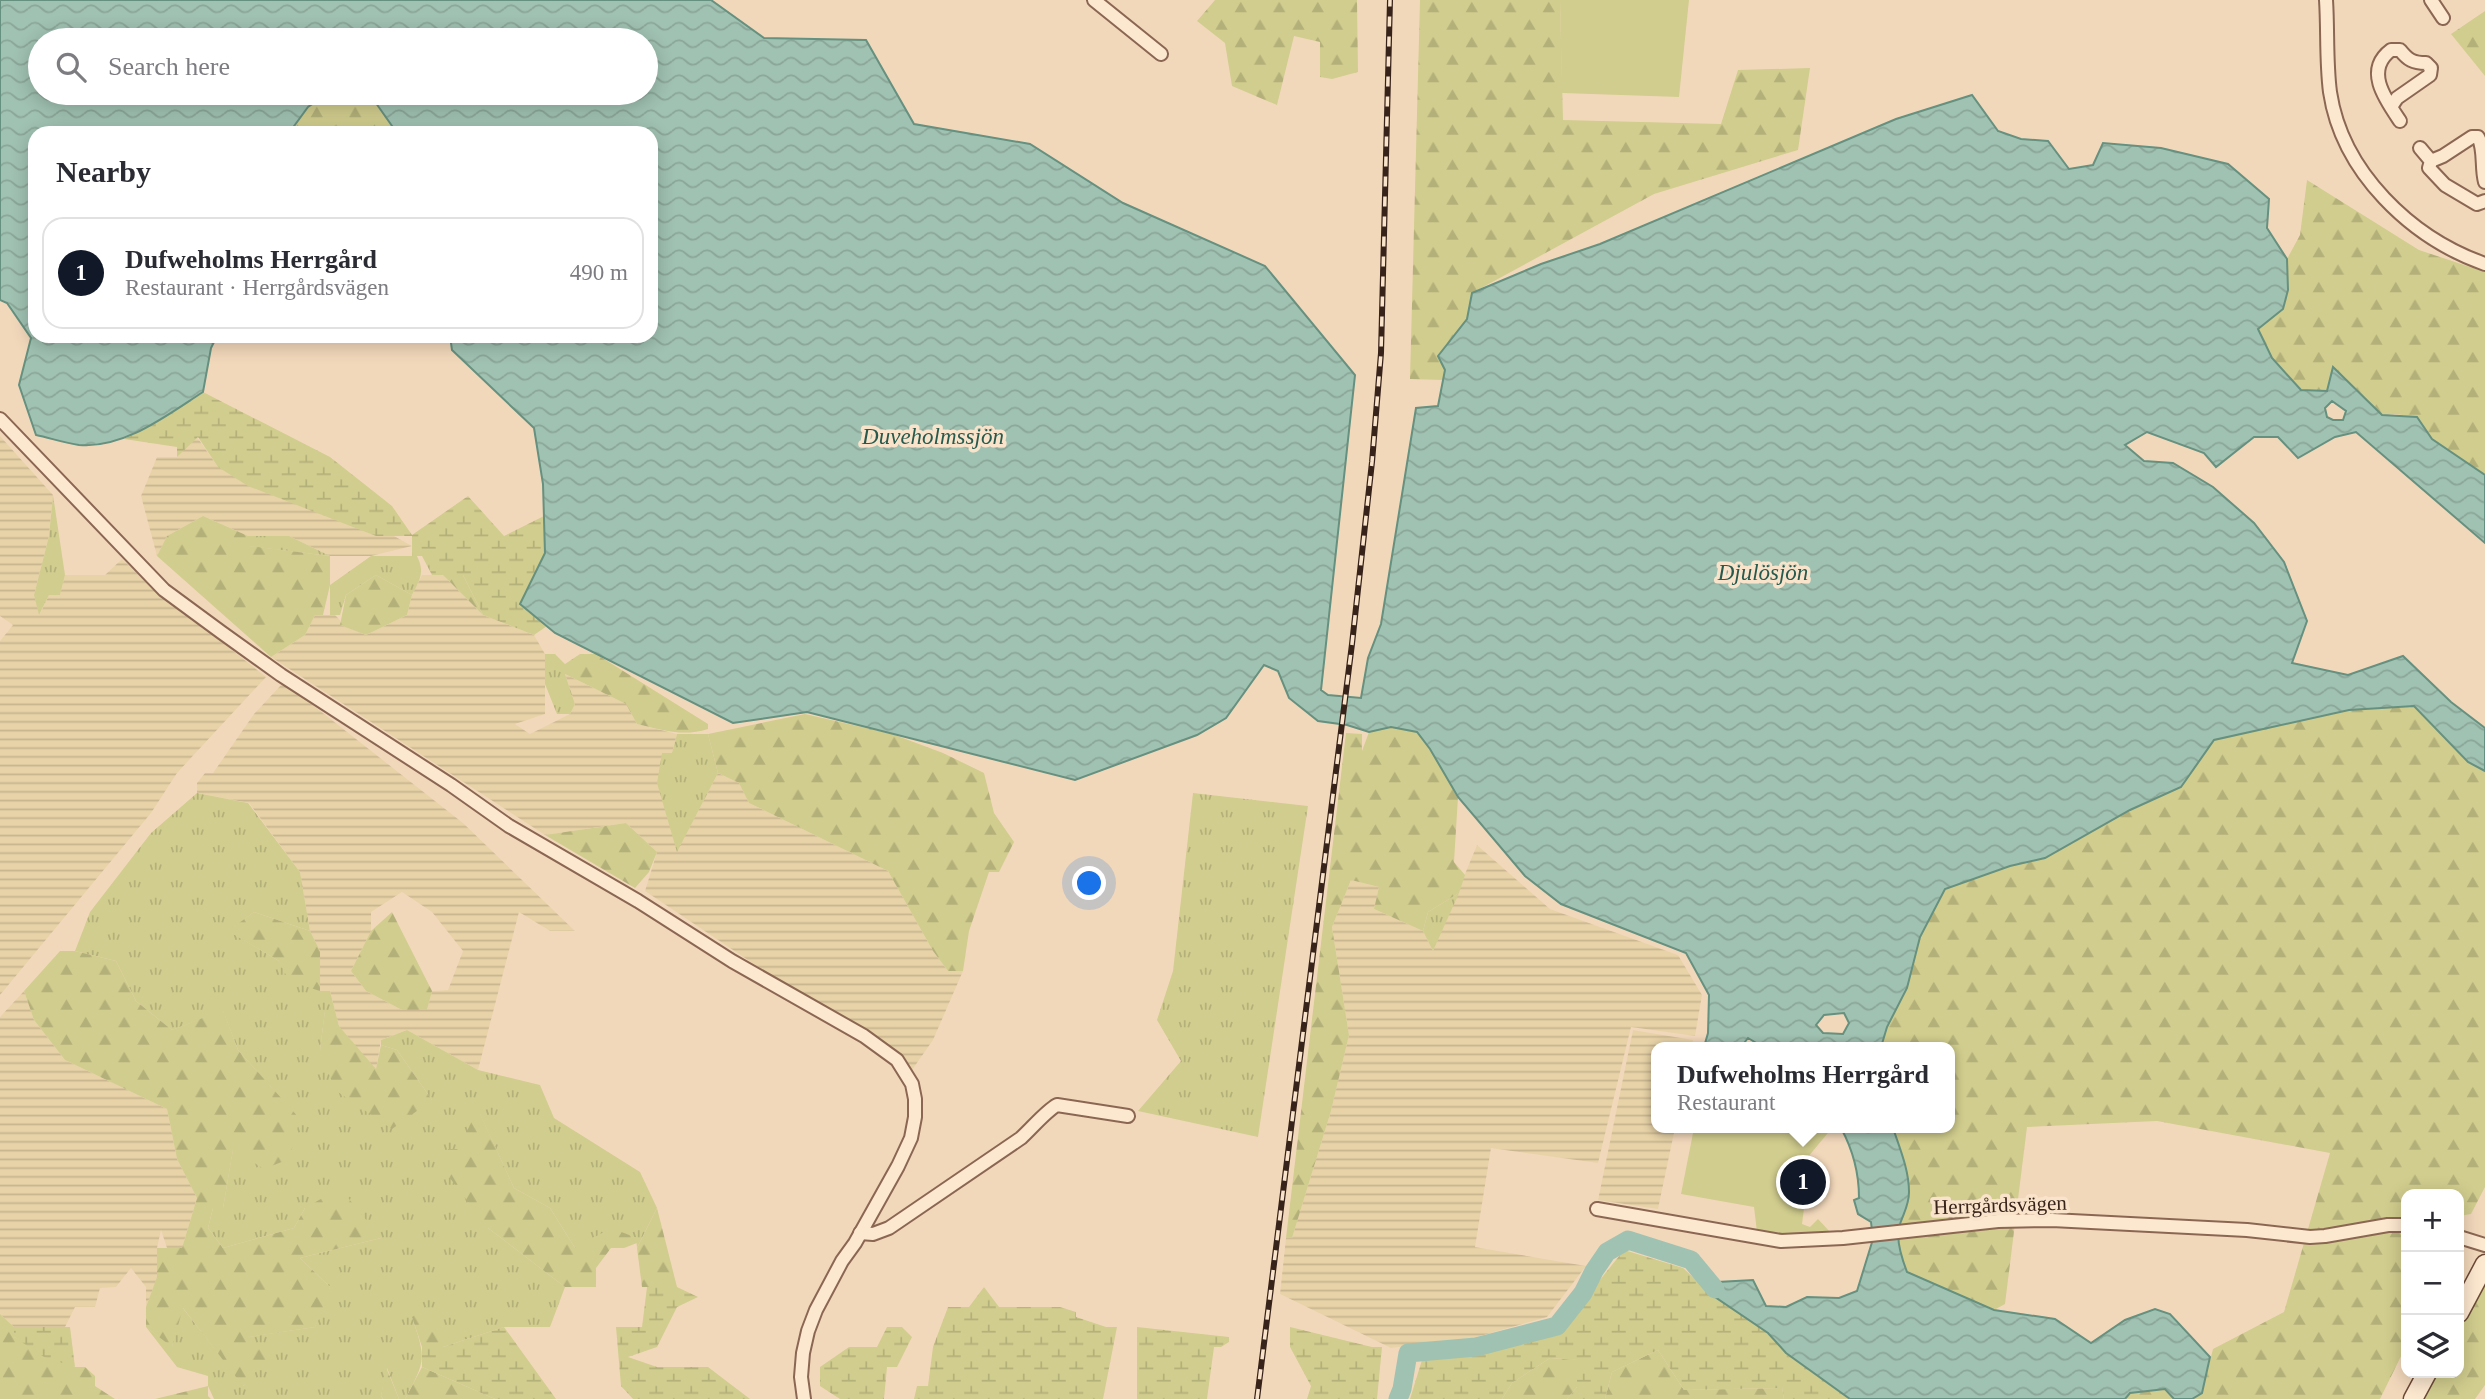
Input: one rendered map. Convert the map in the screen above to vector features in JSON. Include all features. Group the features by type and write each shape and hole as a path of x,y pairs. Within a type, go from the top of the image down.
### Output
{"main road":[{"path":"2464,1303 2485,1264"},
{"path":"2413,1399 2424,1378"}],"street":[{"path":"1094,0 1161,54"},
{"path":"2326,0 2331,94 2340,127 2360,166 2373,186 2419,230 2447,249 2485,264"},
{"path":"2431,0 2443,18"},
{"path":"2391,107 2397,99 2430,75 2431,68 2426,63 2408,60 2400,50 2391,50 2379,60 2377,72 2382,92 2391,107 2400,121"},
{"path":"2431,161 2472,136 2478,137 2483,145 2482,171 2485,182"},
{"path":"2420,148 2431,161"},
{"path":"2431,161 2429,168 2445,185 2477,204 2485,201"},
{"path":"0,419 164,590 281,675 451,785 509,826 638,901 732,961 854,1030 897,1060 912,1084 915,1098 911,1138 898,1166 816,1310 808,1331 801,1377 804,1399"},
{"path":"860,1234 873,1234 888,1227 1021,1138 1057,1105 1128,1116"},
{"name":"Herrgårdsvägen","path":"1597,1209 1781,1241 1871,1235 1964,1224 2052,1220 2247,1230 2309,1237 2401,1225"},
{"path":"2464,1239 2485,1245"}],"shaded area":[{"path":"0,436 53,495 49,536 34,595 40,614 49,595 60,595 65,575 105,575 122,559 147,583 266,677 177,773 151,813 0,995 0,641 13,625 0,616"},
{"path":"197,437 218,467 376,536 394,536 412,546 371,556 330,556 289,536 248,536 203,516 167,536 157,556 141,496 157,457 177,457"},
{"path":"422,575 443,575 483,615 534,635 545,654 545,714 515,724 530,734 570,714 575,704 565,674 626,704 637,724 677,734 672,753 677,851 718,773 739,783 749,803 888,871 933,951 948,971 963,971 933,1040 912,1070 645,891 657,852 626,823 545,835 271,657 305,635 315,615 335,615 341,625 366,635 407,615 412,595"},
{"path":"282,684 300,695 463,823 575,931 550,931 519,912 478,1070 407,1030 381,1040 376,1070 340,1030 330,991 320,991 320,951 310,931 300,872 249,803 197,793 197,783 205,773 213,773 254,714","holes":["402,892 432,912 463,951 448,990 432,991 427,1010 402,1010 366,991 351,971 371,931 371,912"]},
{"path":"1477,845 1550,909 1678,955 1702,995 1695,1036 1631,1027 1598,1163 1491,1148 1475,1247 1586,1266 1547,1317 1473,1338 1391,1348 1280,1294 1286,1238 1292,1238 1331,1111 1349,1035 1332,927 1351,880 1379,887 1374,909 1423,931 1433,951"},
{"path":"24,991 34,1020 65,1060 167,1109 177,1159 197,1198 182,1248 167,1248 161,1230 157,1248 157,1278 146,1307 146,1287 131,1268 116,1287 100,1288 95,1307 75,1307 65,1327 14,1327 0,1314 0,1017"},
{"path":"1633,1030 1693,1040 1651,1042 1651,1133 1674,1133 1658,1209 1598,1200"}],"green space":[{"path":"1215,0 1357,0 1358,72 1332,79 1320,77 1320,42 1294,36 1277,105 1232,86 1225,43 1197,21"},
{"path":"1420,0 1560,0 1563,120 1721,124 1738,70 1810,68 1798,150 1654,194 1472,293 1467,319 1438,356 1445,370 1443,380 1410,379"},
{"path":"1560,0 1689,0 1679,97 1562,93"},
{"path":"2485,11 2485,76 2451,34"},
{"path":"377,105 392,126 293,126 308,107"},
{"path":"2307,180 2419,250 2485,272 2485,475 2432,439 2417,417 2382,415 2333,368 2327,391 2301,390 2272,358 2257,329 2283,309 2288,290 2287,259 2300,235"},
{"path":"203,392 330,457 392,506 412,535 468,496 504,536 544,516 545,553 520,604 547,626 534,635 483,615 463,575 432,575 422,556 412,556 412,536 376,536 248,486 218,467 198,437 177,457 177,447 124,439"},
{"path":"53,495 65,575 60,595 49,595 39,615 34,595 49,536"},
{"path":"203,516 248,536 249,546 330,556 330,585 323,615 315,615 305,635 271,657 157,556 167,536"},
{"path":"248,536 289,536 330,556 248,546"},
{"path":"371,556 417,556 421,567 420,576 412,595 376,575 346,595 340,615 330,615 330,585"},
{"path":"376,575 412,595 407,615 366,635 340,625 346,595"},
{"path":"443,575 463,575 483,615"},
{"path":"545,654 555,654 565,664 565,674 575,704 570,714 557,714 545,684"},
{"path":"580,654 596,654 708,724 708,729 681,733 637,724 626,704 565,674 565,664"},
{"path":"2414,706 2468,762 2485,771 2485,1187 2471,1214 2464,1215 2464,1189 2401,1189 2401,1356 2380,1399 2192,1399 2202,1392 2213,1349 2284,1312 2330,1153 2157,1121 2027,1127 2005,1304 1994,1310 1906,1272 1898,1235 1908,1201 1909,1184 1895,1133 1955,1133 1955,1042 1882,1042 1907,988 1920,937 1945,888 2010,866 2045,858 2130,810 2181,787 2214,740 2349,710"},
{"path":"805,714 892,734 943,753 984,773 994,813 1014,842 999,872 989,872 969,931 963,971 948,971 933,951 888,871 749,803 739,783 718,773 708,734"},
{"path":"1391,727 1417,732 1458,797 1454,862 1465,875 1459,893 1428,912 1423,931 1374,909 1379,887 1351,880 1332,927 1349,1035 1331,1111 1292,1238 1286,1238 1346,733 1362,734 1362,751 1369,732"},
{"path":"677,734 708,734 718,773 677,852 657,783 662,753 672,753"},
{"path":"197,793 248,803 300,872 310,931 254,912 229,931 279,961 320,991 330,991 340,1030 325,1011 320,1050 432,1100 397,1050 381,1045 381,1040 407,1030 478,1070 540,1085 554,1118 640,1172 657,1208 637,1248 636,1238 575,1248 550,1208 514,1188 478,1110 488,1228 565,1287 550,1327 504,1327 443,1347 443,1327 412,1317 422,1359 405,1399 399,1399 387,1368 381,1396 383,1399 214,1399 208,1386 208,1376 177,1367 146,1327 172,1346 182,1307 244,1386 248,1337 315,1327 330,1287 300,1258 381,1238 305,1208 294,1228 223,1248 208,1228 213,1208 223,1208 233,1149 299,1119 238,1050 223,1011 172,1030 136,1001 116,961 75,951 90,912 151,833"},
{"path":"1193,793 1308,806 1258,1137 1138,1111 1181,1061 1157,1020 1173,971"},
{"path":"626,823 657,852 649,872 635,888 545,835"},
{"path":"1459,893 1433,951 1423,931 1428,912"},
{"path":"254,912 310,931 320,951 320,991 289,981 279,961 228,931"},
{"path":"392,912 432,991 427,1010 402,1010 366,991 351,971 371,931"},
{"path":"60,951 75,951 116,961 136,1001 172,1030 223,1010 238,1050 300,1119 289,1159 264,1169 233,1150 223,1208 213,1208 208,1228 223,1248 294,1228 305,1208 340,1188 381,1238 300,1258 330,1287 325,1307 315,1327 249,1337 269,1357 243,1386 183,1308 172,1347 146,1327 146,1307 157,1277 157,1248 182,1248 197,1198 177,1159 167,1109 65,1060 34,1020 24,991"},
{"path":"325,1010 376,1069 381,1045 397,1050 432,1100 392,1129 335,1090 320,1050"},
{"path":"478,1109 514,1188 550,1208 575,1248 611,1228 637,1238 637,1243 624,1248 611,1248 596,1268 596,1287 565,1287 488,1228 443,1169 448,1149 458,1149"},
{"path":"1693,1133 1828,1133 1798,1169 1804,1208 1802,1224 1810,1227 1818,1219 1830,1232 1822,1235 1757,1232 1754,1207 1681,1194"},
{"path":"657,1208 677,1287 642,1287 637,1248"},
{"path":"1624,1250 1683,1268 1715,1297 1768,1333 1786,1353 1850,1399 1784,1399 1782,1388 1684,1390 1658,1350 1612,1372 1605,1399 1567,1399 1577,1387 1577,1360 1550,1358 1512,1383 1502,1399 1410,1399 1422,1360 1524,1344 1558,1332"},
{"path":"2485,1276 2485,1385 2475,1399 2417,1399 2429,1378 2464,1378 2464,1315"},
{"path":"647,1287 677,1287 698,1297 677,1307 657,1347 628,1357 657,1367 708,1367 750,1399 633,1399 621,1386 616,1327 642,1327"},
{"path":"984,1287 999,1307 1060,1307 1076,1312 1076,1317 1106,1327 1117,1327 1103,1399 914,1399 917,1386 928,1386 933,1347 948,1307 969,1307"},
{"path":"427,1307 443,1327 443,1347 422,1347 412,1317"},
{"path":"0,1314 14,1327 14,1337 75,1367 85,1367 95,1376 95,1386 115,1399 0,1399"},
{"path":"14,1327 70,1327 75,1367 44,1357 14,1337"},
{"path":"504,1327 556,1399 495,1399 422,1367 422,1347 443,1347"},
{"path":"887,1327 902,1327 912,1337 897,1367 887,1367 884,1399 840,1399 820,1386 820,1367 849,1347 877,1347"},
{"path":"1137,1327 1229,1337 1229,1342 1221,1347 1214,1347 1207,1399 1137,1399"},
{"path":"1290,1327 1372,1347 1382,1347 1377,1399 1307,1399 1311,1386 1290,1347"},
{"path":"1658,1350 1684,1390 1782,1388 1784,1399 1605,1399 1612,1372"},
{"path":"1550,1358 1577,1360 1577,1387 1567,1399 1502,1399 1512,1383"},
{"path":"386,1367 399,1399 383,1399 381,1396"},
{"path":"422,1367 495,1399 405,1399"},
{"path":"208,1386 208,1396 211,1399 155,1399"},
{"path":"2166,1389 2174,1399 2125,1399 2130,1393"}],"water":[{"path":"0,0 711,0 764,38 866,40 914,124 1030,144 1123,203 1265,266 1355,375 1321,690 1328,695 1361,698 1368,658 1381,624 1416,408 1438,406 1445,370 1438,356 1467,319 1472,293 1541,264 1600,244 1896,119 1972,95 1998,131 2021,139 2048,141 2069,169 2093,165 2103,143 2161,148 2228,164 2269,199 2267,228 2287,259 2288,290 2283,309 2258,329 2272,358 2301,390 2327,391 2333,367 2382,415 2417,417 2432,439 2485,475 2485,543 2356,432 2335,437 2298,458 2278,437 2254,437 2216,467 2204,453 2147,432 2125,445 2144,461 2173,463 2213,487 2254,523 2284,562 2307,621 2292,663 2348,675 2403,656 2451,702 2485,728 2485,771 2468,762 2414,706 2349,710 2214,740 2181,787 2130,810 2045,858 2010,866 1945,889 1920,937 1907,988 1882,1042 1755,1042 1748,1038 1745,1042 1705,1042 1709,995 1686,953 1561,904 1525,876 1458,797 1417,732 1391,727 1369,732 1347,725 1318,721 1289,698 1278,671 1264,665 1226,718 1197,735 1075,780 807,712 733,723 555,633 520,604 545,553 543,484 534,428 452,350 451,343 658,343 658,126 392,126 377,105 658,105 658,28 28,28 28,105 311,105 294,126 28,126 28,334 7,303 0,300","holes":["2332,401 2346,411 2343,420 2333,420 2327,417 2325,408","1844,1013 1849,1023 1843,1034 1823,1033 1816,1025 1824,1015"]},
{"path":"30,343 214,343 203,392 144,429 112,442 79,445 36,435 19,385"},
{"path":"1843,1133 1895,1133 1909,1184 1908,1201 1898,1235 1907,1272 1994,1310 2055,1319 2091,1343 2125,1320 2155,1309 2170,1314 2210,1357 2202,1393 2192,1399 2174,1399 2165,1389 2130,1393 2125,1399 1850,1399 1786,1353 1768,1333 1715,1297 1718,1282 1753,1280 1766,1306 1786,1307 1807,1297 1839,1298 1857,1291 1873,1239 1871,1222 1858,1214 1854,1200 1859,1198 1859,1188 1849,1145"}],"waterway":[{"path":"1398,1399 1408,1353 1476,1347 1557,1326 1583,1293 1607,1252 1628,1240 1691,1260 1715,1289"}],"railway":[{"path":"1257,1399 1352,644 1372,462 1381,353 1390,0"}],"place":[{"name":"Dufweholms Herrgård","path":"1803,1182"}],"water label":[{"name":"Duveholmssjön","path":"933,436"},
{"name":"Djulösjön","path":"1763,572"}]}
